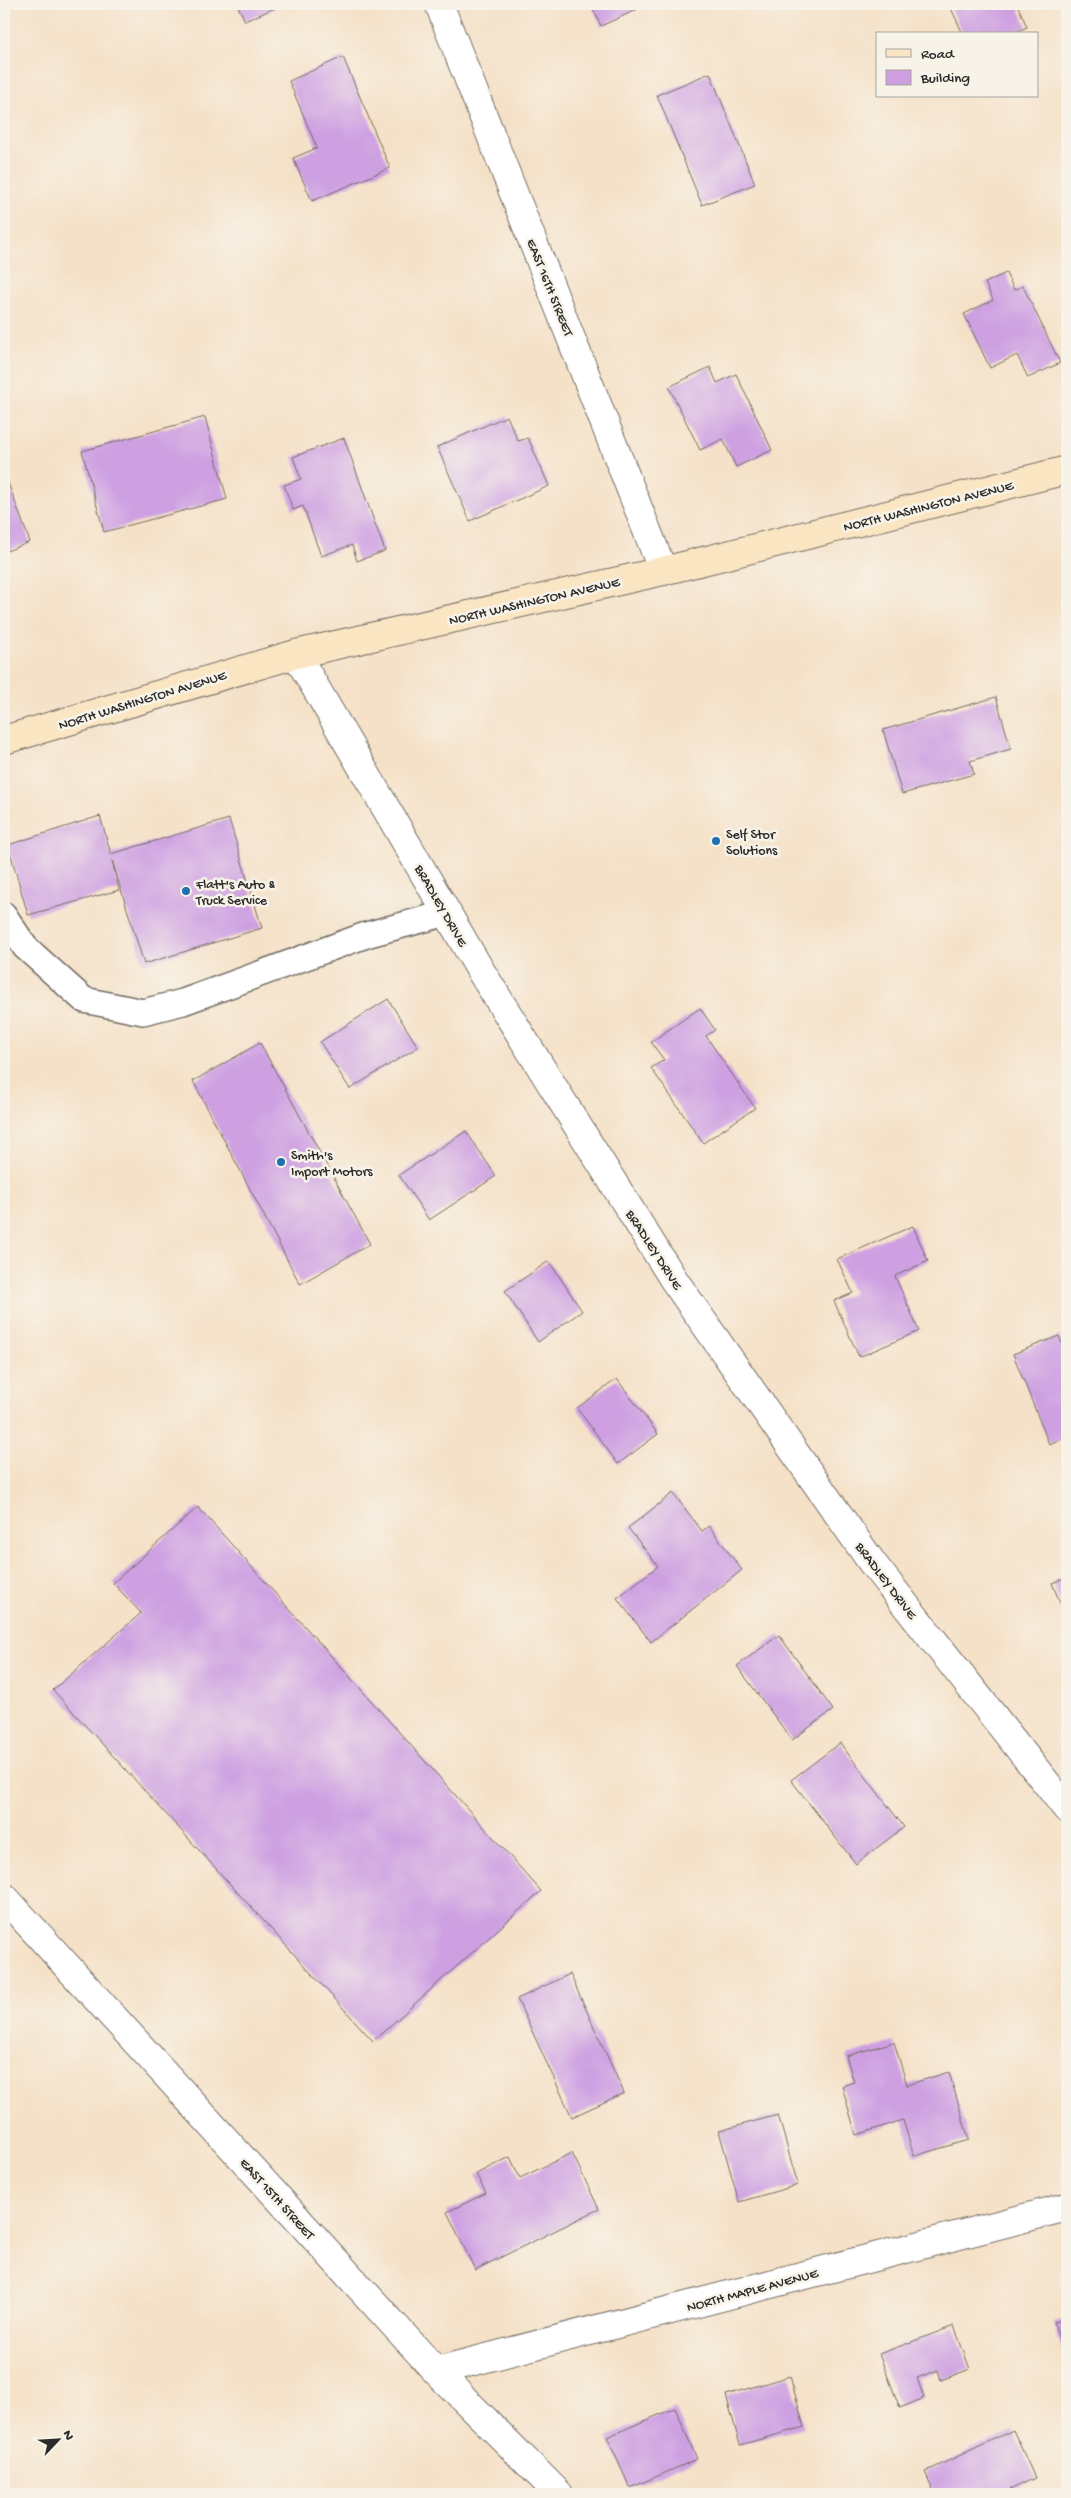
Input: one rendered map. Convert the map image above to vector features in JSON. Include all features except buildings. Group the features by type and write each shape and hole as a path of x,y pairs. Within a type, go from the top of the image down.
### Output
{"main road":[{"name":"NORTH WASHINGTON AVENUE","path":"4,740 296,654 662,571 1067,470"}],"street":[{"name":"EAST 16TH STREET","path":"439,4 662,571"},
{"name":"BRADLEY DRIVE","path":"296,654 482,973 674,1280 873,1564 1067,1808"},
{"name":"EAST 15TH STREET","path":"4,1897 436,2371 558,2494"},
{"name":"NORTH MAPLE AVENUE","path":"436,2371 1067,2207"}],"lane":[{"path":"4,915 25,946 84,1000 143,1012 183,1002 366,935 447,913"}],"place":[{"name":"Self Stor Solutions","path":"716,841"},
{"name":"Flatt's Auto & Truck Service","path":"186,891"},
{"name":"Smith's Import Motors","path":"281,1162"}]}
